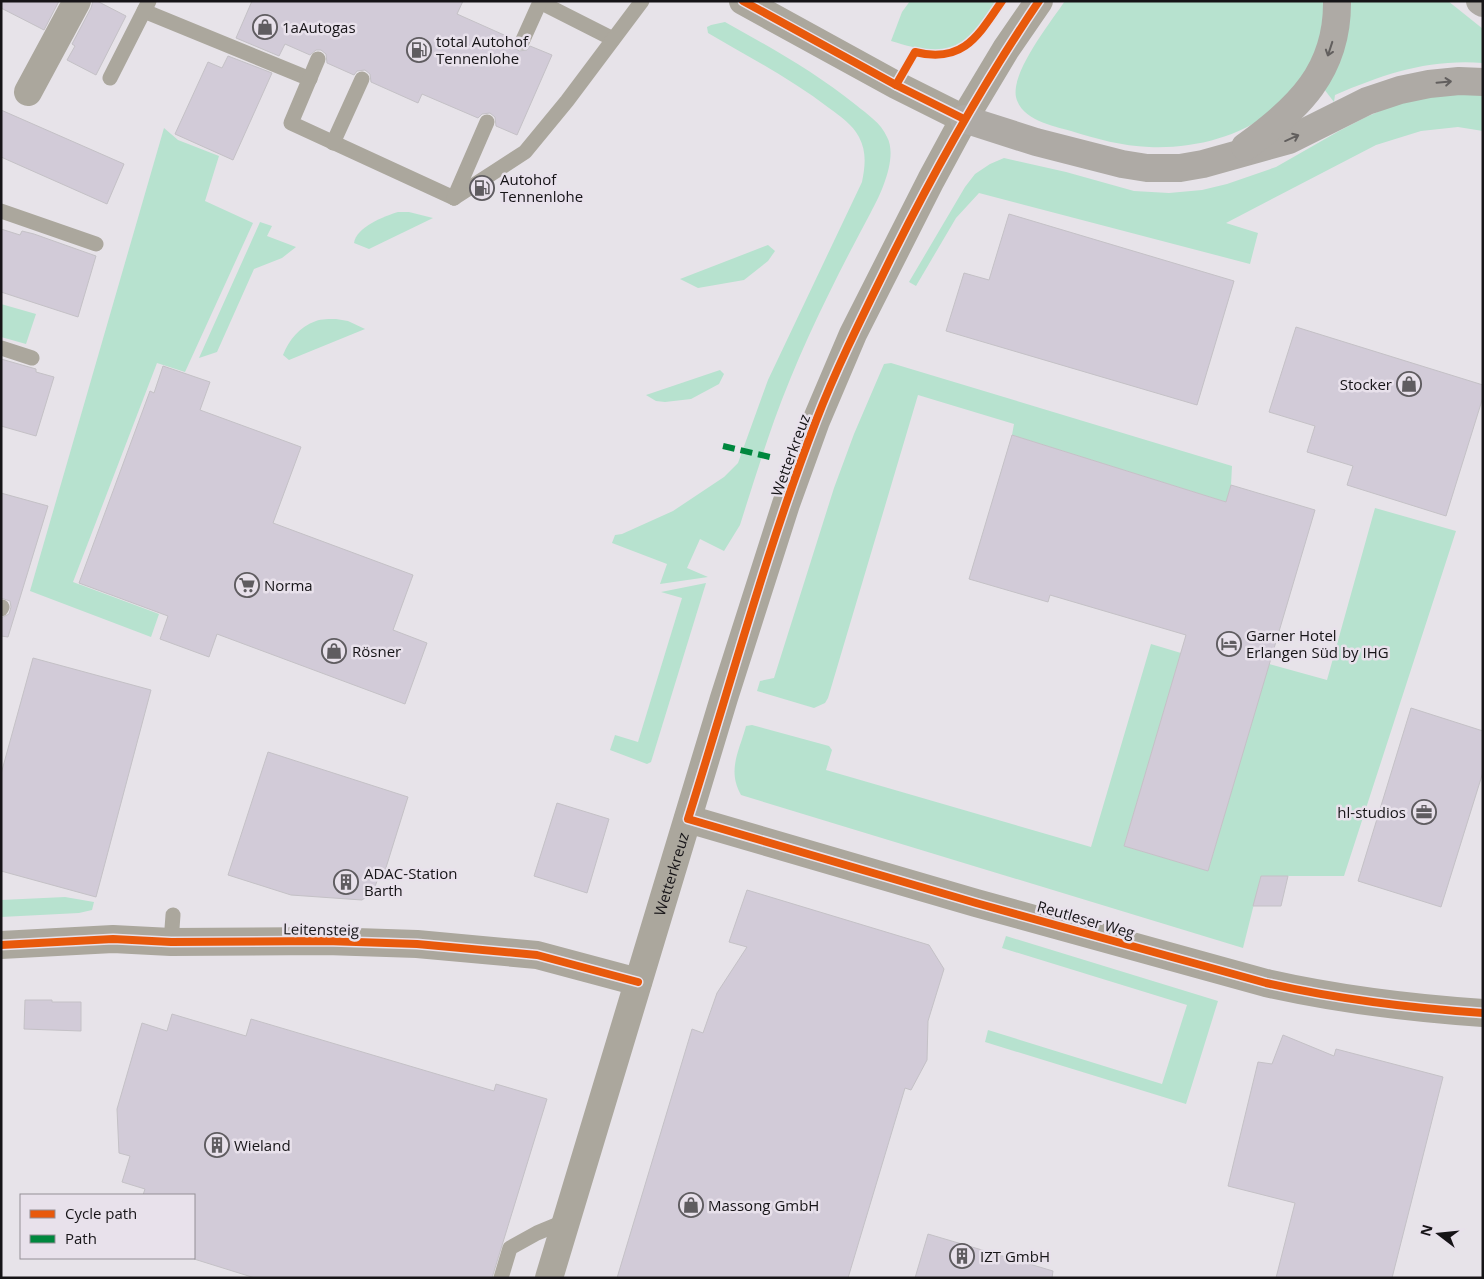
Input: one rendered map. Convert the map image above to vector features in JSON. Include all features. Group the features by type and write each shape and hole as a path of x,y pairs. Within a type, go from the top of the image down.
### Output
{"highway":[{"path":"1229,158 1279,122 1314,84 1330,51 1335,33 1337,1"},
{"path":"964,119 1036,142 1122,164 1147,168 1180,168 1229,158 1289,140 1367,100 1400,90 1449,82 1483,82"}],"street":[{"path":"28,92 77,1"},
{"path":"743,1 896,85 964,119"},
{"name":"Wetterkreuz","path":"549,1278 724,698 783,513 816,420 853,334 930,180 1006,49 1040,1"},
{"name":"Reutleser Weg","path":"688,819 976,903 1266,983 1314,994 1380,1004 1483,1013"},
{"name":"Leitensteig","path":"1,945 112,939 171,942 326,941 417,944 537,955 638,982"}],"lane":[{"path":"454,198 525,152 567,101 642,1"},
{"path":"522,42 540,2 613,39"},
{"path":"110,78 147,6 310,79"},
{"path":"318,59 291,123 454,198"},
{"path":"333,142 362,79"},
{"path":"454,198 487,122"},
{"path":"1,211 96,244"},
{"path":"1,348 32,358"},
{"path":"171,942 173,915"},
{"path":"501,1278 510,1248 566,1220"}],"green space":[{"path":"910,1 996,1 978,28 965,41 947,49 928,50 891,41 902,12"},
{"path":"1065,1 1324,1 1322,28 1316,53 1289,96 1271,113 1255,123 1222,138 1186,145 1149,147 1110,142 1047,124 1031,117 1019,105 1016,97 1016,87 1025,61"},
{"path":"1349,1 1448,1 1483,29 1483,63 1443,63 1407,70 1335,95 1334,102 1324,89"},
{"path":"725,22 808,71 873,119 887,137 891,155 887,175 879,195 831,289 795,367 774,421 740,525 724,551 700,539 687,568 708,577 660,584 667,564 612,543 615,535 622,534 673,511 724,477 738,463 768,380 862,182 864,171 865,160 862,143 850,125 800,87 708,33 707,27"},
{"path":"1441,94 1483,94 1483,131 1458,127 1421,131 1376,145 1226,223 1258,233 1250,264 979,193 956,218 916,286 909,282 965,187 975,174 990,164 1004,158 1066,172 1134,191 1169,193 1202,190 1227,184 1276,167 1339,131 1401,102"},
{"path":"164,128 178,140 219,156 205,201 253,223 185,372 157,363 73,582 159,614 151,637 30,591"},
{"path":"398,212 409,212 433,218 369,249 354,243 356,237 365,227"},
{"path":"260,222 272,226 267,236 296,247 282,258 254,269 217,352 199,358"},
{"path":"768,245 775,251 768,261 744,280 698,288 680,279"},
{"path":"1,304 36,314 26,344 1,337"},
{"path":"336,319 348,321 365,329 289,360 283,355 288,344 300,330 318,320"},
{"path":"891,363 1232,466 1231,485 1226,502 1012,435 1014,424 918,395 828,698 825,703 814,708 757,691 760,681 774,678 834,488 854,434 884,364"},
{"path":"720,370 724,374 719,384 691,399 665,402 656,401 646,395"},
{"path":"1375,508 1456,531 1344,876 1261,876 1243,948 741,795 737,786 735,777 736,761 746,726 752,725 829,746 832,750 826,770 1091,847 1151,644 1181,653 1124,846 1208,871 1269,664 1327,680"},
{"path":"706,583 651,762 647,764 610,750 615,735 638,742 682,598 661,592"},
{"path":"65,897 94,902 92,910 79,913 1,917 1,900"},
{"path":"1006,936 1218,1001 1186,1104 985,1042 988,1030 1162,1084 1187,1005 1002,948"}],"building":[{"path":"1,1 59,1 44,30 1,8"},
{"path":"93,1 97,1 126,16 96,75 67,60 75,46 72,44"},
{"path":"252,1 463,1 457,14 513,39 514,47 519,51 527,50 530,46 552,55 517,135 496,126 495,117 490,113 482,114 478,118 422,94 418,103 371,82 370,74 365,70 357,71 354,75 327,63 326,54 321,50 316,50 310,55 285,44 279,56 236,38"},
{"path":"228,56 272,73 233,160 175,134 208,62 222,68"},
{"path":"1,110 124,164 107,204 1,157"},
{"path":"1009,214 1234,281 1197,405 946,331 964,273 989,280"},
{"path":"1,229 20,235 22,231 34,234 96,256 78,317 1,292"},
{"path":"1296,327 1483,385 1483,397 1446,516 1347,485 1353,466 1307,452 1315,426 1269,412"},
{"path":"1,359 36,369 36,372 54,377 36,436 1,426"},
{"name":"Norma","path":"163,366 210,382 200,410 301,447 273,523 413,575 393,630 427,643 405,704 217,634 209,657 160,639 168,616 79,583 150,391 154,393"},
{"name":"Garner Hotel Erlangen Süd by IHG","path":"1012,435 1226,502 1231,485 1315,510 1208,871 1124,846 1186,635 1050,595 1048,602 969,579"},
{"path":"1,493 48,506 8,637 1,636 1,618 9,614 11,607 10,601 1,598"},
{"path":"33,658 151,690 96,897 1,871 1,774"},
{"path":"1411,708 1483,731 1483,772 1441,907 1358,881"},
{"path":"268,752 408,797 384,874 380,873 373,892 362,900 291,895 228,875"},
{"path":"557,803 609,819 587,893 534,876"},
{"path":"1261,876 1288,876 1281,906 1253,906"},
{"path":"747,890 929,945 944,969 928,1021 927,1060 911,1090 905,1088 848,1278 617,1278 692,1029 703,1033 717,993 747,947 729,942"},
{"path":"25,1000 81,1002 81,1031 24,1029"},
{"name":"Wieland","path":"172,1014 246,1036 251,1019 494,1091 496,1084 547,1099 492,1278 255,1278 194,1259 195,1194 143,1194 145,1189 122,1182 130,1156 119,1153 117,1109 142,1023 167,1031"},
{"path":"1283,1035 1334,1056 1336,1049 1443,1077 1392,1278 1276,1278 1295,1203 1228,1186 1258,1062 1272,1064"},
{"name":"IZT GmbH","path":"928,1234 1053,1271 1052,1278 915,1278"}],"marked path":[{"path":"723,446 774,458"}],"cycle path":[{"path":"743,1 896,85 964,119"},
{"path":"896,85 915,52 932,55 945,54 968,44 977,36 1002,1"},
{"path":"1039,1 980,93 944,157 893,254 834,379 816,421 781,519 688,819 976,903 1266,983 1319,994 1373,1002 1483,1013"},
{"path":"1,945 113,939 171,942 326,941 417,944 537,955 638,982"}],"place":[{"name":"1aAutogas","path":"265,27"},
{"name":"total Autohof Tennenlohe","path":"419,50"},
{"name":"Autohof Tennenlohe","path":"482,188"},
{"name":"Stocker","path":"1409,384"},
{"name":"Norma","path":"247,585"},
{"name":"Garner Hotel Erlangen Süd by IHG","path":"1229,644"},
{"name":"Rösner","path":"334,651"},
{"name":"hl-studios","path":"1424,812"},
{"name":"ADAC-Station Barth","path":"346,882"},
{"name":"Wieland","path":"217,1145"},
{"name":"Massong GmbH","path":"691,1205"},
{"name":"IZT GmbH","path":"962,1256"}]}
